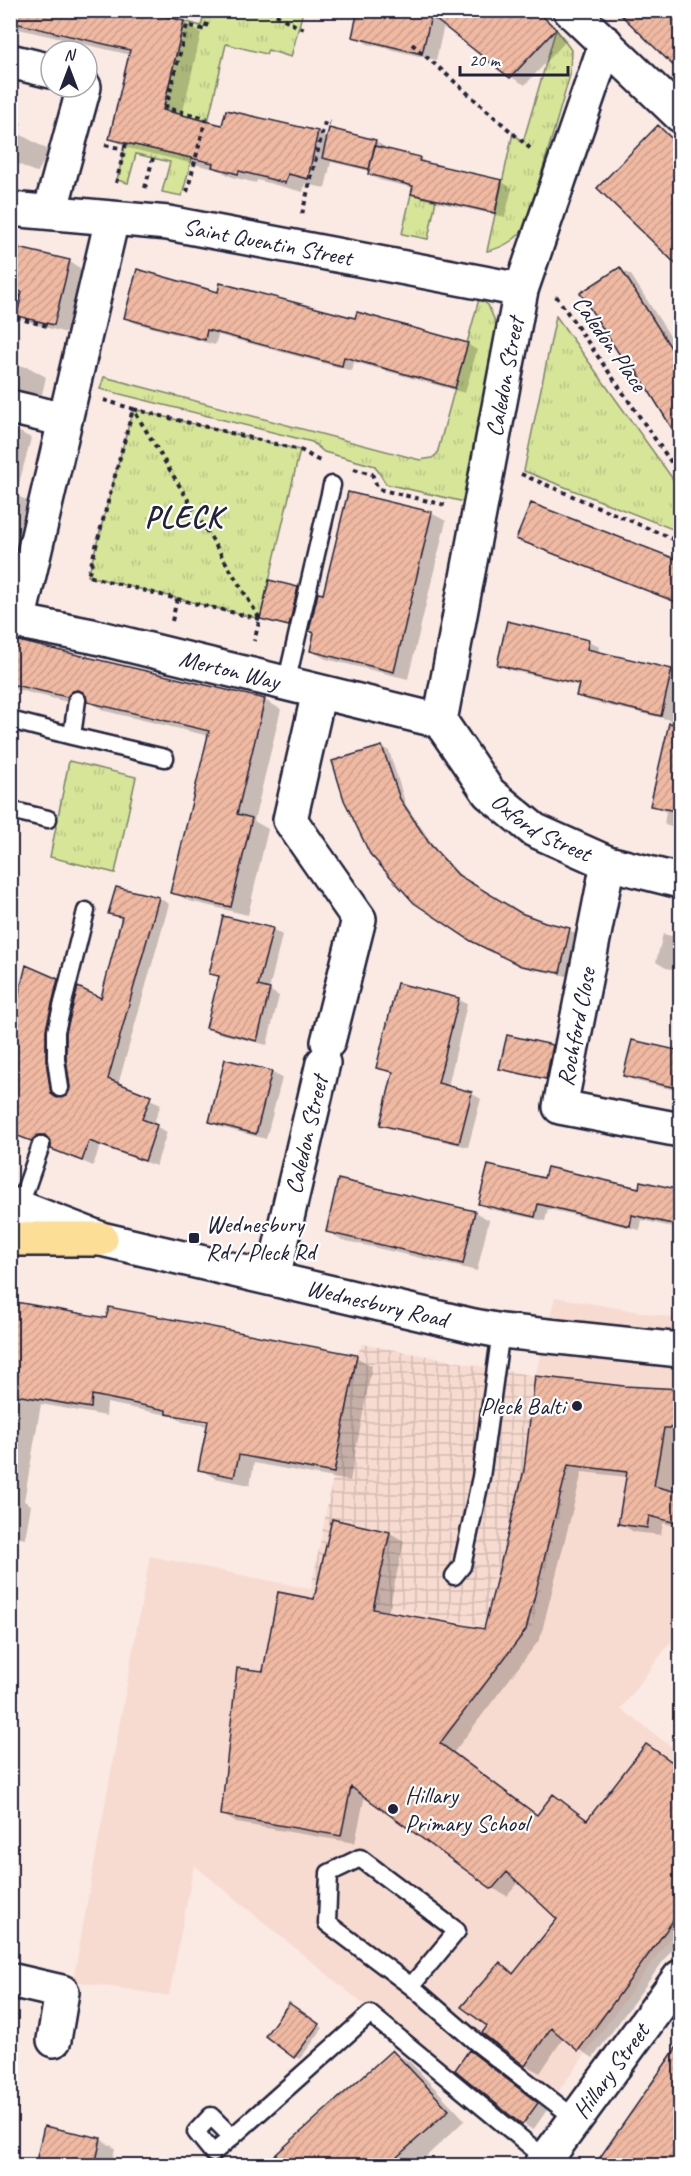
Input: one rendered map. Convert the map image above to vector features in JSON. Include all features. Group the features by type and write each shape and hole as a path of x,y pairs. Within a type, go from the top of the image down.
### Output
{"highway":[{"path":"10,1239 101,1239"}],"street":[{"path":"570,10 681,115"},
{"name":"Caledon Street","path":"440,721 488,460 526,276 606,43"},
{"path":"10,61 39,68"},
{"path":"50,212 81,99"},
{"name":"Saint Quentin Street","path":"10,209 179,225 294,247 526,276"},
{"name":"Merton Way","path":"112,219 14,621 89,646 161,654 440,721"},
{"path":"10,407 68,406"},
{"name":"Caledon Street","path":"273,1278 325,1052 359,919 290,820 319,692"},
{"name":"Oxford Street","path":"440,721 489,793 534,831 608,863 681,881"},
{"name":"Rochford Close","path":"608,863 560,1107 681,1130"},
{"name":"Wednesbury Road","path":"15,1206 101,1239 501,1331 681,1350"},
{"name":"Hillary Street","path":"544,2162 681,1977"},
{"path":"10,1980 62,1992 54,2040"}],"lane":[{"path":"286,684 332,485"},
{"path":"72,736 77,700"},
{"path":"10,720 165,758"},
{"path":"10,810 48,819"},
{"path":"60,1088 56,1059 56,1031 86,911"},
{"path":"15,1206 41,1145"},
{"path":"454,1576 462,1566 481,1477 501,1331"},
{"path":"411,1986 457,1931 360,1858 329,1873 327,1923 411,1986 477,2043 576,2119"},
{"path":"232,2137 370,2014 544,2162"}],"path":[{"path":"179,225 206,118 166,108 187,25 205,30 209,12 198,10"},
{"path":"268,10 306,29"},
{"path":"412,44 560,176"},
{"path":"294,247 325,122 330,123"},
{"name":"Caledon Place","path":"526,276 681,475"},
{"path":"19,294 12,317 84,336"},
{"path":"68,406 133,409 300,450 311,454 315,459 326,462"},
{"path":"133,409 88,576 260,619"},
{"path":"133,409 260,619 248,675"},
{"path":"488,460 681,542"},
{"path":"349,468 372,474 378,489 478,512"},
{"path":"161,654 177,599"}],"shaded area":[{"name":"Hillary Primary School","path":"555,1297 680,1319 680,1629 621,1709 680,1753 680,1924 549,2104 471,2048 451,2076 194,1865 169,1996 73,1981 150,1556 517,1632 522,1636 571,1465 525,1460 535,1376"},
{"path":"362,1344 535,1376 525,1460 571,1465 531,1630 519,1634 311,1589 357,1355"}],"green space":[{"path":"205,11 303,11 291,57 268,50 266,54 226,44 208,122 163,110 184,21 201,26"},
{"path":"556,29 571,50 570,75 527,223 510,241 487,251 513,133 523,142"},
{"path":"126,143 192,158 182,196 162,192 170,162 136,154 128,183 117,180"},
{"path":"411,194 436,200 428,239 402,234"},
{"path":"479,299 488,305 500,333 469,503 386,484 375,466 324,452 312,442 100,389 104,377 420,460 432,458 437,454"},
{"path":"556,316 680,489 680,532 524,471"},
{"path":"133,409 300,450 260,619 88,576"},
{"path":"69,761 136,777 115,873 50,857"}],"building":[{"path":"11,10 140,10 184,21 163,110 222,125 226,110 318,131 308,179 288,174 285,183 239,171 238,174 212,167 213,163 109,139 130,50 99,43 99,39 83,39 10,22"},
{"path":"358,10 536,10 556,29 510,78 431,16 422,54 352,37"},
{"path":"616,10 681,10 681,73"},
{"path":"658,125 681,148 681,269 597,188"},
{"path":"329,128 376,140 369,169 322,158"},
{"path":"375,146 420,157 419,161 502,180 495,213 411,194 413,186 368,174"},
{"path":"10,246 70,260 54,325 17,316 22,292 10,289"},
{"path":"620,267 671,348 681,342 681,443 628,357 623,360 580,293"},
{"path":"137,269 218,292 220,283 355,318 357,312 468,343 455,388 344,357 342,366 207,330 205,340 124,318"},
{"path":"348,492 432,512 394,672 310,651 314,633 309,631 318,593 323,594"},
{"path":"531,503 681,561 681,604 516,539"},
{"path":"269,580 298,587 289,626 260,619"},
{"path":"507,621 589,640 587,649 672,669 661,716 576,696 579,684 497,665"},
{"path":"10,639 265,699 237,814 252,818 231,907 170,893 209,731 87,702 86,696 79,690 73,691 67,697 10,684"},
{"path":"669,723 681,725 681,812 650,806"},
{"path":"382,746 400,799 429,843 458,875 521,913 570,928 560,973 521,966 471,941 414,903 370,854 344,800 332,761"},
{"path":"116,887 159,897 108,1079 151,1096 142,1119 157,1125 145,1161 89,1141 82,1161 51,1149 51,1142 45,1135 38,1135 31,1141 10,1133 10,1030 26,965 58,979 46,1029 46,1060 51,1094 57,1098 67,1096 70,1087 66,1058 66,1032 78,987 101,998 122,917 108,914"},
{"path":"223,916 273,928 258,986 270,989 257,1041 206,1028 219,976 209,974"},
{"path":"397,983 459,998 438,1083 472,1092 459,1143 380,1125 393,1072 376,1068"},
{"path":"507,1035 553,1045 546,1079 499,1069"},
{"path":"632,1040 681,1051 681,1089 623,1076"},
{"path":"225,1059 272,1071 256,1134 209,1122"},
{"path":"488,1165 544,1178 547,1167 639,1188 640,1181 681,1190 681,1226 632,1215 630,1226 538,1204 535,1217 478,1204"},
{"path":"338,1179 475,1211 463,1264 326,1232"},
{"path":"10,1301 106,1318 109,1307 357,1355 334,1473 239,1455 234,1477 198,1470 208,1421 166,1414 166,1410 92,1395 91,1408 10,1394"},
{"path":"535,1376 624,1386 681,1389 681,1428 664,1428 654,1486 681,1493 681,1524 649,1516 647,1528 618,1524 627,1472 568,1465 526,1630 440,1743 537,1815 553,1794 587,1820 646,1744 681,1768 681,1910 578,2051 551,2028 525,2066 482,2033 487,2026 461,2007 500,1962 513,1974 557,1919 507,1872 492,1889 351,1787 341,1836 221,1815 237,1668 263,1671 278,1592 314,1599 332,1519 390,1532 373,1609 484,1629 524,1470"},
{"path":"289,2003 319,2024 294,2058 265,2036"},
{"path":"681,2041 681,2155 669,2166 594,2166"},
{"path":"392,2050 449,2110 387,2166 263,2166"},
{"path":"469,2050 538,2103 522,2125 455,2070"},
{"path":"44,2126 101,2138 95,2166 35,2166"}],"place":[{"name":"Wednesbury Rd / Pleck Rd","path":"194,1238"},
{"name":"Pleck Balti","path":"577,1406"},
{"name":"Hillary Primary School","path":"393,1809"}],"district":[{"name":"PLECK","path":"184,517"}]}
